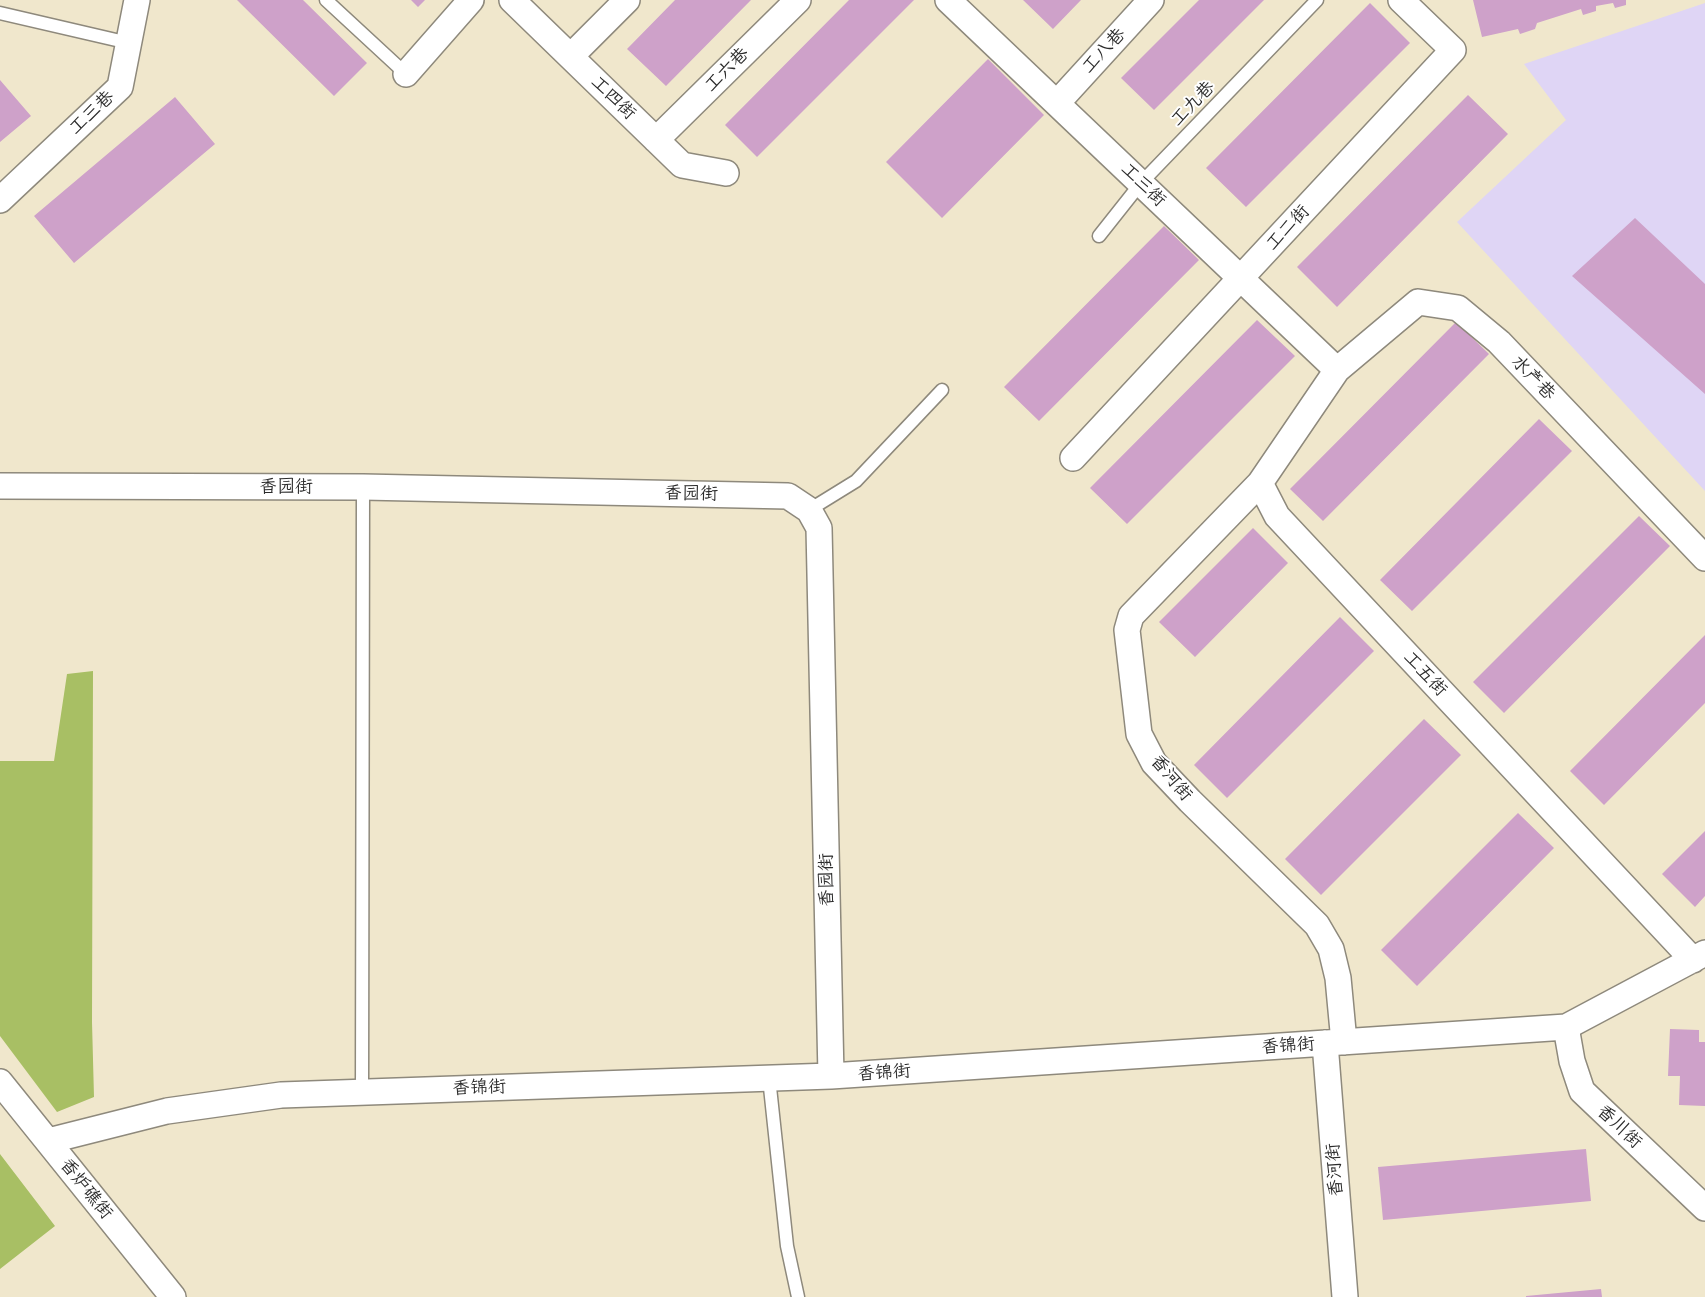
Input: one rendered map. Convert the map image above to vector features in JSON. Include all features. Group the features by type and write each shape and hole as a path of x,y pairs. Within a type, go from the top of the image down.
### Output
{"street":[{"name":"工三巷","path":"0,200 120,87 137,0"},
{"path":"406,74 471,0"},
{"name":"工四街","path":"512,0 682,165 726,173"},
{"path":"570,56 626,0"},
{"name":"工六巷","path":"656,140 798,0"},
{"name":"工八巷","path":"1057,103 1151,0"},
{"name":"工二街","path":"1073,458 1453,50 1401,0"},
{"name":"工三街","path":"956,3 1057,103 1337,370"},
{"name":"水产巷","path":"1337,370 1418,302 1458,308 1499,342 1705,558"},
{"path":"1260,483 1337,370"},
{"name":"工五街","path":"1260,483 1277,516 1699,956"},
{"name":"香河街","path":"1260,483 1131,616 1127,630 1139,734 1154,763 1190,802 1317,925 1331,949 1338,978 1334,1042 1345,1297"},
{"name":"香园街","path":"0,486 363,487 788,496 809,510 819,528 831,1076"},
{"name":"香锦街","path":"48,1141 167,1111 281,1095 831,1076 1566,1027 1699,956"},
{"name":"香川街","path":"1566,1027 1572,1061 1582,1091 1705,1208"},
{"name":"香炉礁街","path":"0,1082 173,1297"}],"lane":[{"path":"326,0 406,74"},
{"name":"工九巷","path":"1099,236 1141,183 1317,0"},
{"path":"0,13 129,42"},
{"path":"809,510 856,481 942,390"},
{"path":"362,1092 363,487"},
{"path":"769,1078 787,1246 798,1297"}],"shaded area":[{"path":"1705,3 1705,491 1457,222 1566,120 1524,64"}],"green space":[{"path":"93,671 92,1022 94,1097 57,1112 0,1036 0,761 54,761 67,674"},
{"path":"0,1154 55,1226 0,1269"}],"building":[{"path":"237,0 303,0 367,63 334,96"},
{"path":"411,0 425,0 418,7"},
{"path":"675,0 751,0 666,86 627,49"},
{"path":"849,0 914,0 757,157 725,125"},
{"path":"1023,0 1081,0 1053,29"},
{"path":"1199,0 1264,0 1154,110 1121,78"},
{"path":"1473,0 1626,0 1626,5 1615,8 1613,3 1596,6 1596,11 1583,15 1581,9 1537,23 1535,29 1520,34 1518,29 1482,37"},
{"path":"1370,3 1410,43 1246,207 1206,168"},
{"path":"988,59 1044,115 942,218 886,162"},
{"path":"0,80 31,116 0,142"},
{"path":"1468,95 1508,134 1337,307 1297,267"},
{"path":"175,97 215,144 74,263 34,216"},
{"path":"1635,218 1705,284 1705,394 1572,276"},
{"path":"1164,226 1199,260 1039,421 1004,387"},
{"path":"1257,320 1295,356 1127,524 1090,488"},
{"path":"1456,322 1489,354 1323,521 1290,489"},
{"path":"1539,419 1572,451 1412,611 1380,580"},
{"path":"1639,516 1670,546 1504,713 1473,682"},
{"path":"1253,528 1288,563 1195,657 1159,622"},
{"path":"1340,617 1374,651 1227,798 1194,765"},
{"path":"1705,635 1705,703 1604,805 1570,771"},
{"path":"1424,719 1461,755 1321,895 1285,859"},
{"path":"1518,813 1554,848 1417,986 1381,950"},
{"path":"1705,831 1705,896 1695,907 1662,874"},
{"path":"1670,1029 1699,1030 1699,1042 1705,1042 1705,1106 1679,1105 1680,1076 1668,1076"},
{"path":"1586,1149 1591,1201 1383,1220 1378,1167"},
{"path":"1601,1289 1602,1297 1526,1297 1526,1296"}]}
